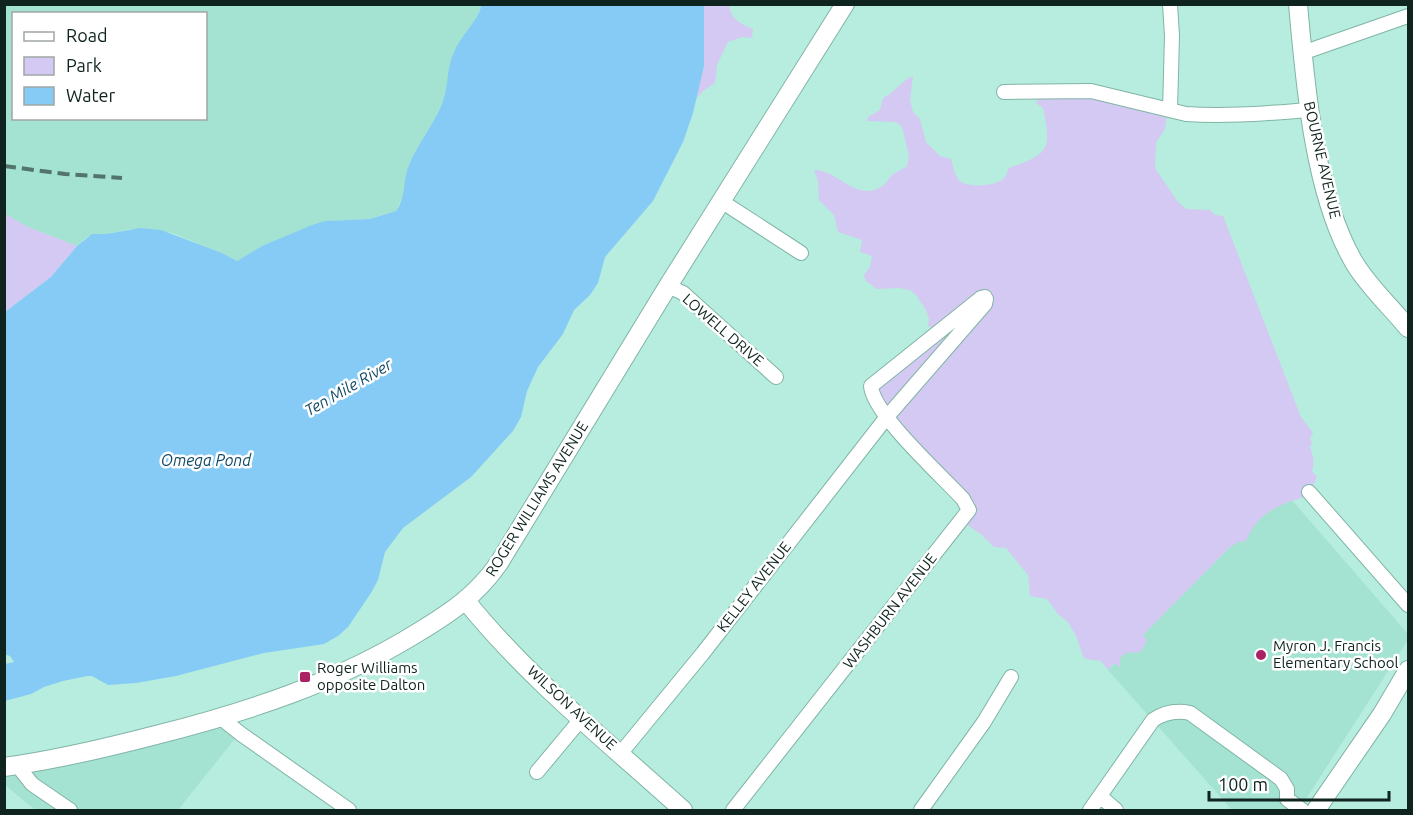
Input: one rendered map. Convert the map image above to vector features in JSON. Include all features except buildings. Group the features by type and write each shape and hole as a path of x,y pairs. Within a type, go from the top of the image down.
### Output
{"main road":[{"name":"ROGER WILLIAMS AVENUE","path":"11,766 87,753 221,718 272,702 375,657 466,601 486,582 499,563 668,286 845,4"},
{"name":"BOURNE AVENUE","path":"1298,4 1309,110 1325,189 1343,242 1356,266 1408,328"},
{"name":"WILSON AVENUE","path":"466,601 537,677 683,810"},
{"path":"1316,810 1382,714 1408,670"}],"street":[{"path":"1170,4 1172,36 1170,110"},
{"path":"1302,54 1408,16"},
{"path":"1004,92 1091,91 1186,114 1225,116 1309,110"},
{"path":"721,201 801,254"},
{"name":"LOWELL DRIVE","path":"668,286 683,293 776,377"},
{"name":"KELLEY AVENUE","path":"620,754 703,653 886,418 985,304 987,301 985,297 871,386 871,391 886,418"},
{"name":"WASHBURN AVENUE","path":"733,810 969,510 963,499 886,418"},
{"path":"1309,492 1408,605"},
{"path":"921,810 984,722 1011,677"},
{"path":"1090,810 1153,720 1160,715 1177,710 1190,712 1281,779 1287,789 1287,799 1302,810"},
{"path":"221,718 349,810"},
{"path":"537,772 582,718"},
{"path":"11,766 32,784 70,810"},
{"path":"1100,796 1116,810"}],"shaded area":[{"path":"4,5 482,5 454,52 444,98 412,160 402,198 396,211 370,219 325,221 262,246 237,261 172,233 150,229 129,229 88,236 77,246 28,227 5,214"},
{"name":"Myron J. Francis Elementary School","path":"1285,492 1408,634 1408,640 1299,810 1232,810 1108,670"},
{"path":"216,721 237,736 178,810 35,810 5,785 5,765"}],"green space":[{"path":"704,5 729,5 737,20 753,29 752,38 742,37 728,42 717,65 715,83 695,100 704,66"},
{"path":"913,76 910,100 913,112 920,119 926,142 940,156 951,159 958,179 969,185 998,182 1004,178 1009,168 1040,154 1047,142 1043,108 1036,103 1041,94 1077,90 1167,115 1165,129 1156,143 1155,168 1178,202 1186,209 1210,210 1215,215 1223,216 1301,417 1313,433 1310,439 1313,456 1312,471 1317,477 1308,496 1279,506 1264,516 1246,541 1238,542 1229,548 1143,635 1147,640 1141,652 1126,653 1120,658 1120,667 1114,663 1108,670 1101,661 1086,659 1068,622 1058,614 1047,599 1030,596 1028,575 1006,548 994,547 982,535 959,519 963,506 902,435 873,386 938,331 928,326 929,319 926,310 910,290 877,289 866,281 864,275 870,267 872,256 860,252 862,240 838,232 834,215 819,200 818,181 814,170 823,171 863,191 872,191 883,186 893,175 907,166 909,156 902,127 896,122 867,121 868,117 880,110 883,98"},
{"path":"5,214 28,227 77,246 51,277 5,312"}],"water":[{"name":"Omega Pond","path":"482,4 704,4 704,66 693,113 683,142 653,201 605,257 598,283 590,295 574,310 563,334 538,367 527,391 521,417 513,431 471,477 403,528 385,552 378,580 348,627 324,644 264,653 176,676 136,683 108,685 92,676 87,676 63,681 31,694 5,701 5,664 14,662 10,656 4,654 5,312 51,277 77,246 92,234 140,228 161,230 237,261 262,246 312,225 325,221 370,219 396,211 402,197 410,163 444,99 454,52"}],"railway":[{"path":"4,166 122,178"}],"place":[{"name":"Myron J. Francis Elementary School","path":"1261,655"},
{"name":"Roger Williams opposite Dalton","path":"305,677"}],"water label":[{"name":"Ten Mile River","path":"348,387"}]}
